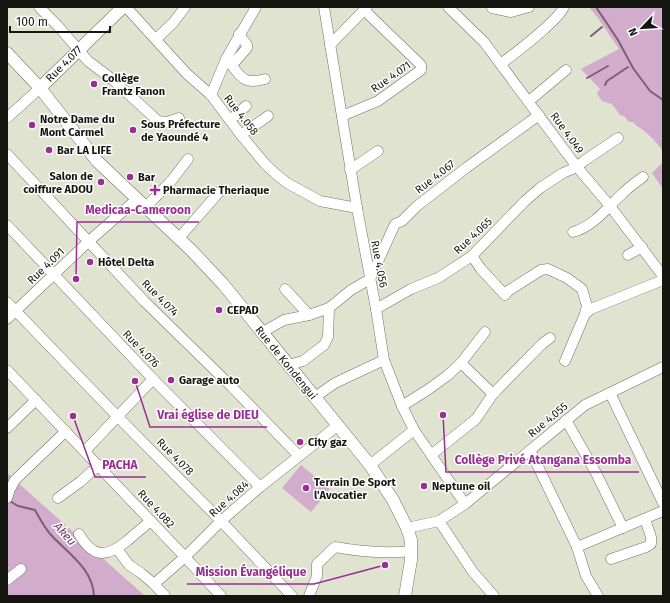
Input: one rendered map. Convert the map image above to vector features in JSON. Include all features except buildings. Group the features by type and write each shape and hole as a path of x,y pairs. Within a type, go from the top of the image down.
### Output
{"main road":[{"name":"Rue 4.077","path":"40,88 124,7"},
{"name":"Rue de Kondengui","path":"7,53 40,88 96,161 179,238 222,284 370,465 393,500 407,528 411,551 405,596"}],"street":[{"path":"39,7 58,26 88,61 113,80 158,121 167,122 179,118"},
{"name":"Rue 4.058","path":"124,7 156,39 187,74 211,95 241,135 266,164 287,183 320,201 357,208"},
{"path":"156,39 173,23 185,7"},
{"path":"211,95 229,62 239,34 256,7"},
{"name":"Rue 4.056","path":"324,7 350,170 376,308 384,360 402,406 414,430 465,504"},
{"name":"Rue 4.049","path":"448,7 484,42 502,64 577,167 610,206 663,276"},
{"path":"492,8 511,12 529,7"},
{"path":"502,64 545,28 562,11 564,7"},
{"path":"330,45 366,8"},
{"name":"Rue 4.071","path":"342,116 378,101 421,70 421,65 366,8"},
{"path":"229,62 248,48 239,34"},
{"path":"229,62 245,80 250,82 265,79"},
{"path":"529,101 566,70"},
{"path":"7,118 40,88"},
{"path":"230,120 246,106"},
{"name":"Rue 4.067","path":"370,279 395,224 402,221 417,206 539,115"},
{"path":"241,135 268,116"},
{"name":"Rue 4.065","path":"376,308 438,278 472,256 540,188 563,173 577,167 618,138"},
{"path":"350,170 378,151"},
{"name":"Rue 4.074","path":"7,154 144,301 231,386 298,456"},
{"path":"146,207 172,180 188,159"},
{"path":"573,232 580,231 587,226 643,177"},
{"path":"179,238 221,190"},
{"name":"Rue 4.091","path":"7,319 89,241 137,199"},
{"name":"Rue 4.076","path":"7,225 153,379 260,488"},
{"path":"628,255 642,247"},
{"path":"472,256 481,269 505,295 508,291 541,270 548,269 567,278 582,289 587,306 586,314 564,361"},
{"path":"261,333 284,320 312,315 329,308 351,290 370,279"},
{"path":"586,314 591,309 663,280"},
{"path":"285,289 309,315"},
{"name":"Rue 4.078","path":"7,302 118,417 222,521 292,596"},
{"path":"288,365 303,361 324,345 328,337 329,308"},
{"path":"402,406 429,390 448,375 461,363 485,332"},
{"path":"431,455 476,418 493,394 542,344 550,338"},
{"path":"315,397 335,383 384,360"},
{"path":"461,363 493,394"},
{"name":"Rue 4.055","path":"407,528 439,520 465,504 585,405 662,368"},
{"name":"Rue 4.082","path":"7,370 99,465 221,596"},
{"path":"85,451 153,379"},
{"path":"610,393 663,503"},
{"path":"7,428 36,400"},
{"path":"566,420 596,473 623,528"},
{"name":"Rue 4.084","path":"154,584 260,488 337,426"},
{"path":"370,465 414,430"},
{"path":"7,498 15,480 66,431"},
{"path":"530,450 577,547 583,571 598,596"},
{"path":"58,498 80,482 99,465"},
{"path":"577,547 663,511"},
{"path":"611,560 651,544 651,537 645,519"},
{"path":"79,534 89,548 104,554 117,549 151,520"},
{"path":"439,520 473,572 494,596"},
{"path":"309,596 317,576 317,564 335,547 382,553 411,551"},
{"path":"117,549 129,565 154,584 165,596"},
{"path":"7,580 22,569"}],"shaded area":[{"path":"589,7 663,7 663,151 646,132 633,122 629,122 624,116 620,115 612,104 602,101 597,93 600,89 581,69 619,49"},
{"path":"663,162 663,189 652,173"},
{"name":"Terrain De Sport l'Avocatier","path":"301,465 330,489 311,512 282,488"},
{"path":"7,473 145,596 7,596"}],"waterway":[{"path":"596,7 618,40 633,68 650,91 663,100"},
{"path":"591,36 602,27"},
{"path":"587,78 608,66"},
{"path":"605,85 607,81 628,67"},
{"name":"Akeu","path":"8,500 18,506 35,510 49,533 85,570 93,586 94,596"}],"place":[{"name":"Collège Frantz Fanon","path":"94,84"},
{"name":"Notre Dame du Mont Carmel","path":"32,125"},
{"name":"Sous Préfecture de Yaoundé 4","path":"133,130"},
{"name":"Bar LA LIFE","path":"49,150"},
{"name":"Bar","path":"130,177"},
{"name":"Salon de coiffure ADOU","path":"101,182"},
{"name":"Pharmacie Theriaque","path":"155,190"},
{"name":"Hôtel Delta","path":"90,262"},
{"name":"Medicaa-Cameroon","path":"76,279"},
{"name":"CEPAD","path":"219,310"},
{"name":"Garage auto","path":"171,380"},
{"name":"Vrai église de DIEU","path":"135,381"},
{"name":"Collège Privé Atangana Essomba","path":"443,415"},
{"name":"PACHA","path":"73,416"},
{"name":"City gaz","path":"300,442"},
{"name":"Neptune oil","path":"424,486"},
{"name":"Terrain De Sport l'Avocatier","path":"306,488"},
{"name":"Mission Évangélique","path":"385,565"}]}
